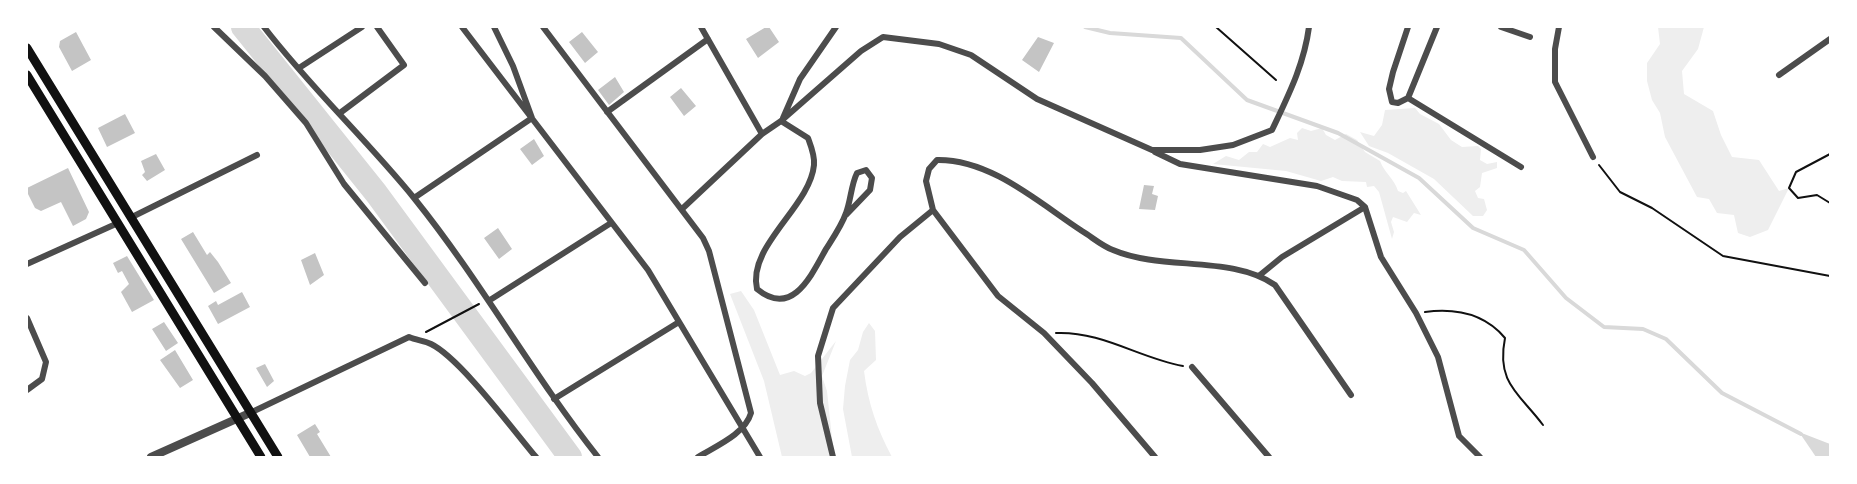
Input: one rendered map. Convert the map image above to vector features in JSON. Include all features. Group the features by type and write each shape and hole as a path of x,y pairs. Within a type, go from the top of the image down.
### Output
{"main road":[{"path":"27,48 278,457"},
{"path":"27,75 261,457"},
{"path":"118,223 132,217"}],"street":[{"path":"214,27 265,76 306,123 344,184 425,283"},
{"path":"264,27 414,198 490,300 554,399 598,457"},
{"path":"299,68 362,27"},
{"path":"340,113 404,65 377,27"},
{"path":"462,27 648,270 760,457"},
{"path":"494,27 513,66 532,118"},
{"path":"700,27 762,134"},
{"path":"782,121 800,79 836,27"},
{"path":"1152,150 1200,150 1233,146 1272,130 1305,54 1309,27"},
{"path":"1408,27 1389,89 1392,102 1398,103 1408,98 1437,27"},
{"path":"1501,27 1530,37"},
{"path":"1559,27 1555,82 1593,157"},
{"path":"546,28 682,210 709,251 751,413 748,423 742,429 698,457"},
{"path":"682,210 762,134 782,121 861,51 883,37 939,44 971,55 1037,99 1180,164 1317,186 1357,200 1365,207 1381,257 1416,313 1438,357 1459,436 1480,457"},
{"path":"607,112 708,39"},
{"path":"1779,75 1830,39"},
{"path":"1408,98 1521,167"},
{"path":"414,198 532,118"},
{"path":"782,121 808,138 815,163 811,180 757,267 757,289 767,297 779,300 793,295 804,286 846,215 872,186 872,178 866,170 856,173 846,215"},
{"path":"132,217 257,155"},
{"path":"1155,457 1092,383 1044,333 998,296 933,210 926,181 929,169 937,160 951,160 996,175 1109,249 1136,260 1167,260 1260,274 1275,285 1351,395"},
{"path":"1260,274 1282,257 1365,207"},
{"path":"832,457 819,403 818,356 833,308 900,237 933,210"},
{"path":"27,264 118,223"},
{"path":"490,300 611,223"},
{"path":"27,318 46,362 42,379 35,387 27,390"},
{"path":"554,399 679,322"},
{"path":"151,457 239,419 409,337 432,345 446,355 536,457"},
{"path":"1192,367 1269,457"}],"path":[{"path":"1216,27 1276,80"},
{"path":"1830,154 1796,172 1789,188 1798,198 1817,195 1830,203"},
{"path":"1593,157 1620,192 1652,208 1723,256 1830,276"},
{"path":"409,337 437,328 471,307"},
{"path":"1416,313 1450,308 1496,327 1505,338 1501,361 1505,376 1514,392 1523,398 1543,425"},
{"path":"1044,333 1076,332 1094,335 1168,363 1192,367"}],"shaded area":[{"path":"1658,27 1704,27 1698,49 1682,71 1684,94 1713,111 1732,157 1759,160 1779,191 1789,188 1768,230 1750,237 1738,233 1734,215 1717,213 1709,199 1697,197 1665,137 1660,113 1652,100 1647,81 1647,63 1660,44"},
{"path":"1415,108 1420,114 1439,124 1451,140 1462,147 1478,146 1481,149 1480,160 1487,164 1497,162 1497,168 1482,173 1480,187 1475,191 1478,198 1484,199 1487,210 1483,216 1473,216 1434,179 1388,153 1369,146 1360,132 1374,136 1382,125 1385,110"},
{"path":"1302,128 1311,131 1322,128 1326,135 1335,140 1346,134 1357,140 1365,152 1380,161 1398,191 1403,193 1406,191 1421,215 1414,213 1407,222 1393,217 1392,239 1379,192 1374,186 1367,187 1366,182 1342,181 1333,177 1321,181 1286,171 1213,164 1226,156 1239,160 1249,152 1257,152 1263,144 1270,147 1290,138 1298,140 1297,133"},
{"path":"741,291 754,310 780,375 794,371 805,376 811,373 836,341 822,376 827,391 834,457 782,457 764,381 730,294"},
{"path":"869,323 875,331 876,360 864,371 866,383 874,416 892,457 852,457 843,409 850,360 858,350 863,332"},
{"path":"1799,432 1830,444 1830,457 1816,457"}],"building":[{"path":"769,27 779,42 758,58 746,39"},
{"path":"76,32 91,60 72,71 59,47 60,41"},
{"path":"582,32 598,52 585,63 569,42"},
{"path":"1038,37 1054,43 1039,72 1022,60"},
{"path":"615,77 624,92 609,105 598,90"},
{"path":"681,88 696,106 684,116 670,97"},
{"path":"125,114 135,133 107,147 98,128"},
{"path":"534,139 544,156 532,165 520,149"},
{"path":"156,154 165,170 147,181 142,175 145,172 141,161"},
{"path":"68,168 89,212 86,219 73,226 61,202 41,211 35,208 27,192 27,188"},
{"path":"1144,185 1154,186 1152,194 1158,196 1155,210 1139,209"},
{"path":"498,228 512,249 499,259 484,238"},
{"path":"193,232 207,255 210,252 231,283 214,293 181,239"},
{"path":"315,253 324,275 310,285 301,260"},
{"path":"127,256 154,300 132,312 121,292 129,284 122,271 118,273 113,263"},
{"path":"242,292 250,307 218,324 208,306 216,301 218,305"},
{"path":"164,322 178,343 166,351 152,329"},
{"path":"175,350 193,380 180,388 160,360"},
{"path":"265,364 274,381 267,387 256,368"},
{"path":"315,424 320,432 317,434 331,457 310,457 297,435"}],"waterway":[{"path":"243,27 376,193 570,457"},
{"path":"1085,27 1110,33 1181,38 1247,100 1338,133 1419,178 1473,228 1524,250 1566,298 1604,327 1643,329 1666,339 1722,393 1801,434"}]}
